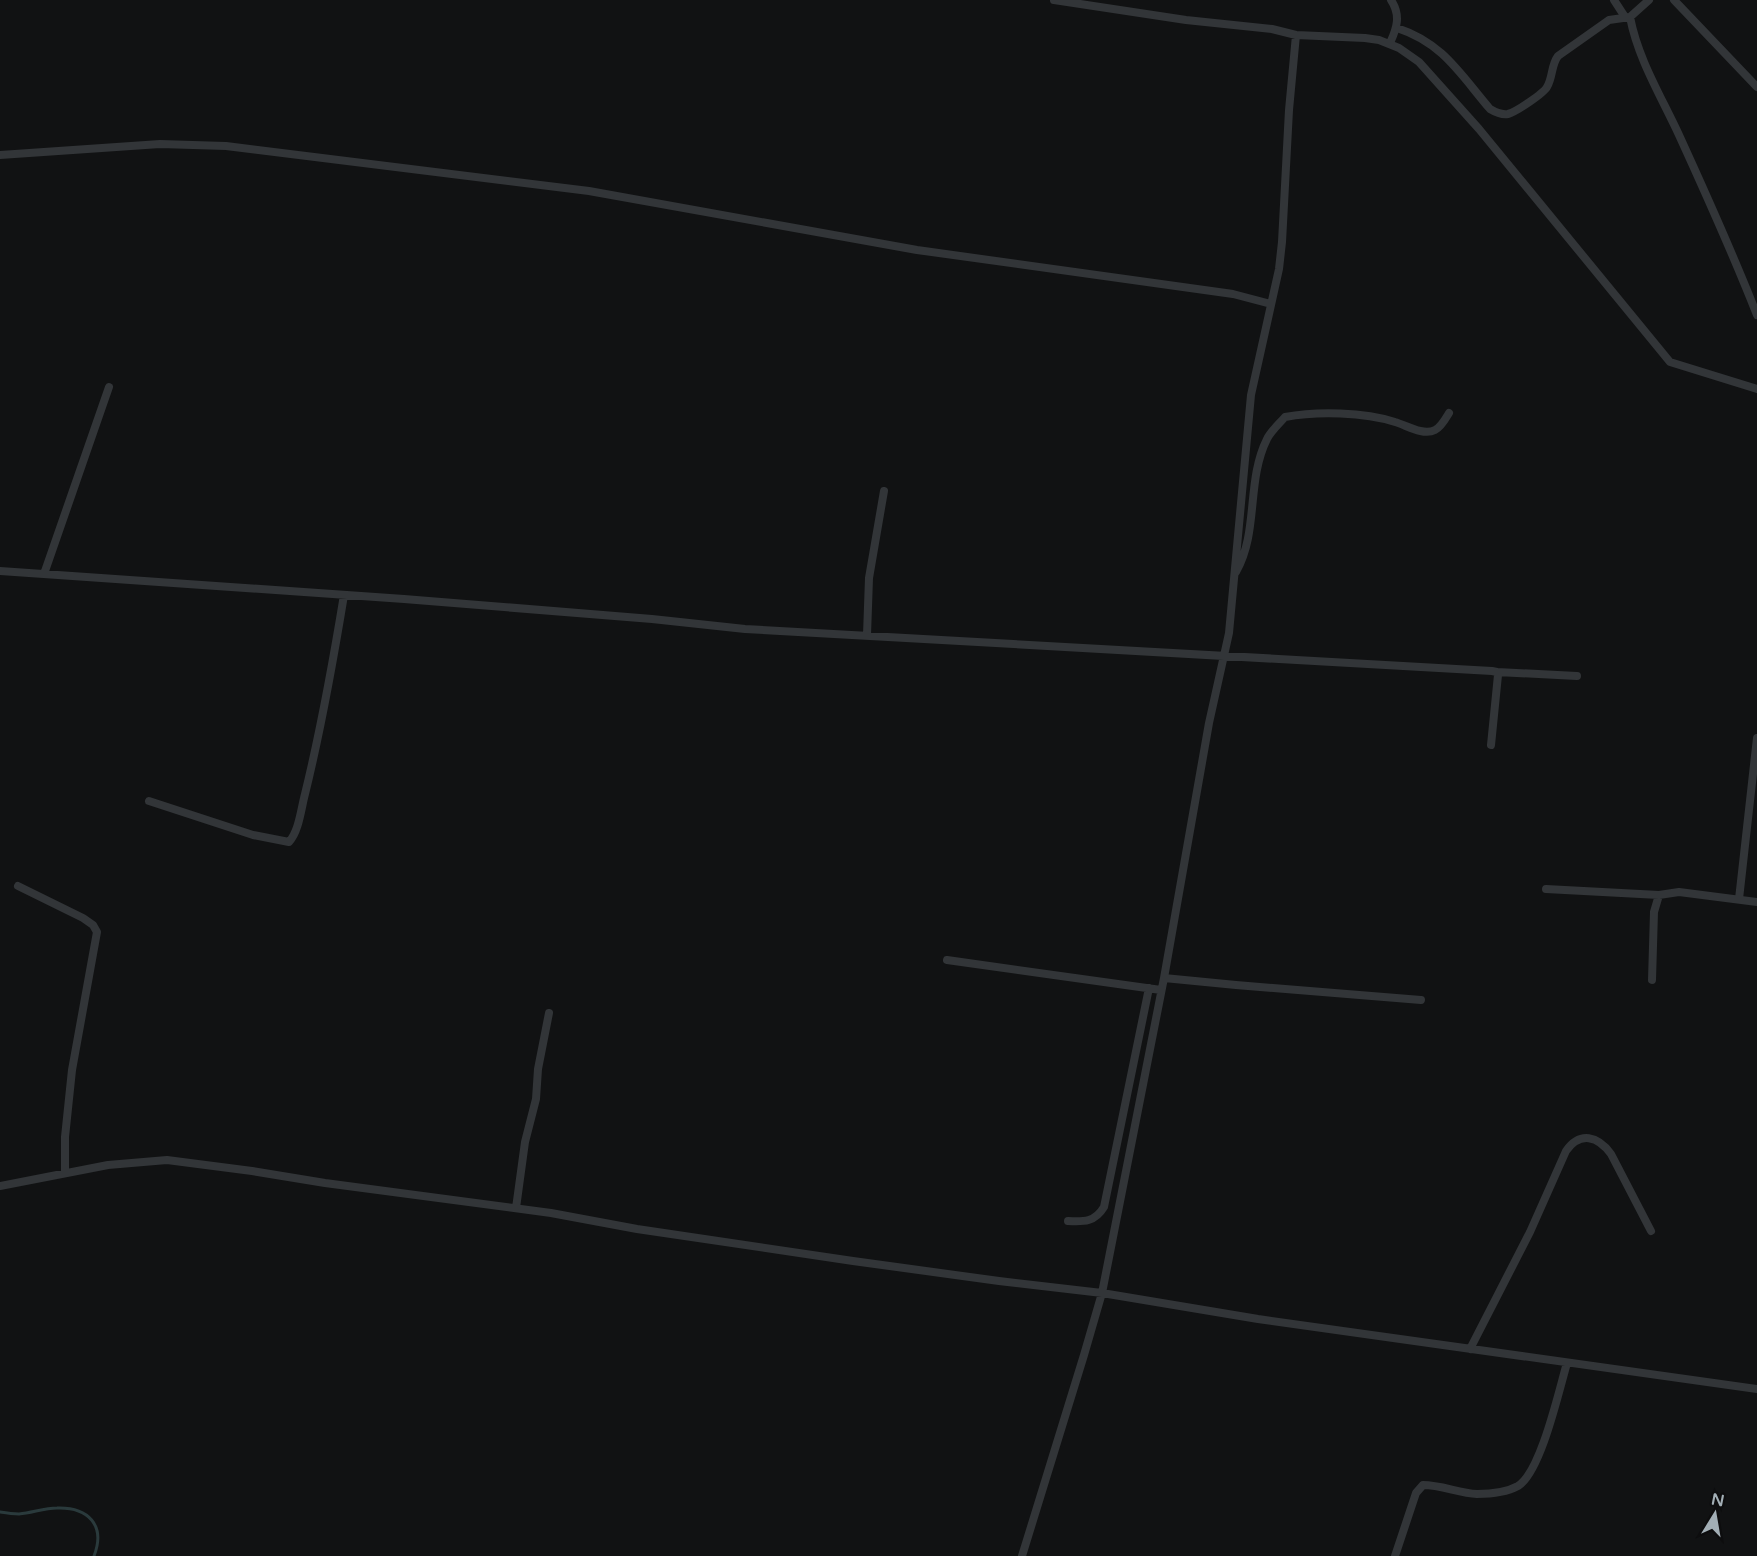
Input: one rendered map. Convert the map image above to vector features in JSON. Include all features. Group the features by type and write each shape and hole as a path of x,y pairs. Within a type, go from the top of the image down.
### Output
{"street":[{"path":"1054,0 1186,20 1272,29 1296,35 1365,38 1390,44 1419,62 1479,129 1670,362 1757,389"},
{"path":"1390,44 1397,28 1396,8 1391,0"},
{"path":"1614,0 1627,17 1633,36 1757,315"},
{"path":"1397,28 1436,47 1490,109 1509,114 1544,91 1558,56 1609,21 1627,17 1649,0"},
{"path":"1674,0 1757,87"},
{"path":"1022,1556 1102,1293 1164,978 1209,723 1229,633 1251,395 1279,269 1296,35"},
{"path":"0,155 160,144 226,146 589,191 917,250 1233,294 1271,304"},
{"path":"45,574 109,387"},
{"path":"1234,576 1248,547 1254,490 1262,452 1268,438 1285,417 1311,414 1371,416 1424,432 1434,431 1449,413"},
{"path":"867,635 869,578 884,491"},
{"path":"0,571 640,618 745,629 1577,676"},
{"path":"149,801 253,835 289,842 293,838 318,743 344,596"},
{"path":"1491,745 1497,672"},
{"path":"1739,899 1757,738"},
{"path":"18,886 83,918 93,925 97,932 72,1070 65,1137 65,1172"},
{"path":"1546,889 1659,895 1680,892 1757,902"},
{"path":"1652,980 1654,912 1659,895"},
{"path":"947,960 1161,990"},
{"path":"1164,978 1421,1000"},
{"path":"1068,1221 1092,1220 1104,1207 1149,988"},
{"path":"516,1208 525,1142 536,1099 538,1069 549,1013"},
{"path":"1470,1349 1507,1280 1566,1151 1573,1142 1582,1138 1593,1139 1604,1145 1611,1154 1651,1232"},
{"path":"0,1186 65,1172 139,1161 167,1160 516,1208 637,1229 1010,1283 1102,1293 1258,1319 1757,1389"},
{"path":"1395,1556 1416,1493 1423,1485 1477,1494 1492,1493 1518,1486 1527,1478 1543,1443 1567,1363"}],"waterway":[{"path":"0,1512 19,1514 57,1508 78,1511 92,1520 96,1527 98,1535 94,1556"}]}
